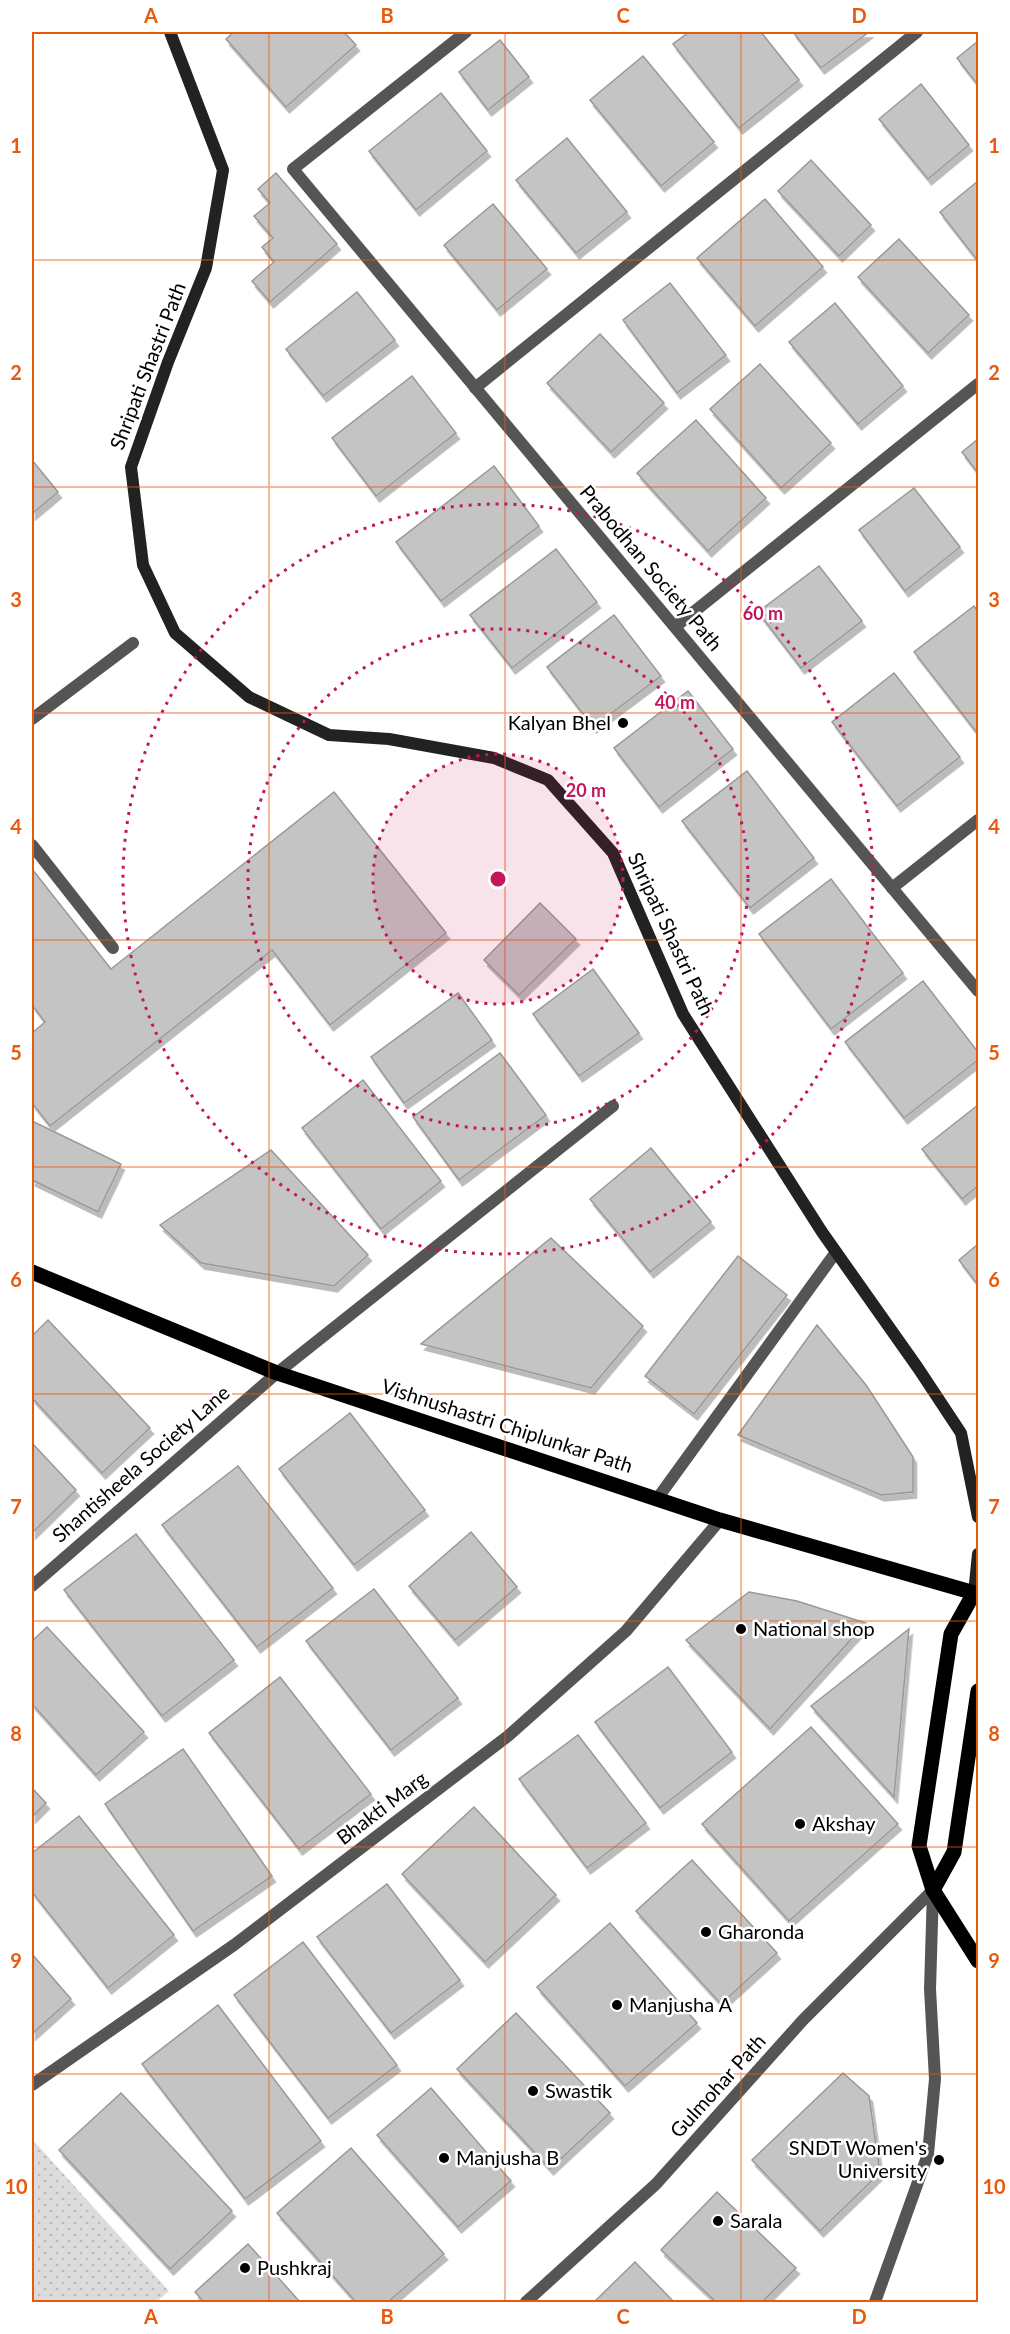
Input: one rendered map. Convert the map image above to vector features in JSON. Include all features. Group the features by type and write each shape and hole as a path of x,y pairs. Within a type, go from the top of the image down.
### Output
{"main road":[{"name":"Vishnushastri Chiplunkar Path","path":"32,1272 277,1373 720,1520 976,1594"},
{"path":"976,1594 978,1611"},
{"path":"976,1594 951,1634 919,1846 933,1890 978,1961"},
{"path":"933,1890 954,1852 978,1691"}],"street":[{"name":"Shripati Shastri Path","path":"170,32 223,170 206,268 168,362 131,467 143,564 175,633 249,697 329,735 389,739 494,758 548,780 613,853 683,1014 836,1252 961,1433 978,1517"},
{"name":"Prabodhan Society Path","path":"466,32 293,170 978,991"},
{"path":"475,388 917,32"},
{"path":"675,627 978,384"},
{"path":"32,719 133,643"},
{"path":"892,888 978,820"},
{"path":"32,845 113,948"},
{"name":"Shantisheela Society Lane","path":"32,1586 277,1373 613,1106"},
{"path":"657,1499 836,1252"},
{"name":"Bhakti Marg","path":"32,2085 234,1945 508,1736 626,1631 720,1520"},
{"path":"976,1594 978,1554"},
{"path":"875,2302 928,2154 935,2079 930,1989 933,1890"},
{"name":"Gulmohar Path","path":"526,2302 656,2184 803,2020 933,1890"}],"shaded area":[{"path":"33,2140 169,2291 156,2302 32,2302"}],"building":[{"path":"234,32 344,32 356,45 286,107 226,39"},
{"path":"689,32 761,32 799,80 739,128 673,44"},
{"path":"793,32 869,32 821,68"},
{"path":"500,40 529,77 488,110 459,72"},
{"path":"978,41 978,85 957,58"},
{"path":"643,56 714,142 661,186 590,100"},
{"path":"921,84 969,145 928,179 879,119"},
{"path":"441,93 487,151 416,210 369,151"},
{"path":"567,138 627,212 576,253 516,180"},
{"path":"811,160 871,225 839,256 778,191"},
{"path":"276,173 337,244 270,302 252,281 274,262 262,247 273,238 254,216 270,203 258,189"},
{"path":"978,181 978,261 940,212"},
{"path":"765,199 823,267 755,326 697,258"},
{"path":"493,204 547,269 497,310 444,245"},
{"path":"899,239 969,315 928,353 858,277"},
{"path":"670,283 726,355 677,393 623,320"},
{"path":"357,292 395,340 323,396 286,349"},
{"path":"835,303 903,386 858,424 789,342"},
{"path":"600,334 664,403 611,452 547,383"},
{"path":"760,364 831,443 781,488 710,409"},
{"path":"412,376 456,433 376,496 332,438"},
{"path":"696,420 766,498 708,551 637,473"},
{"path":"978,439 978,473 962,452"},
{"path":"32,460 58,492 32,514"},
{"path":"494,466 539,526 441,601 396,542"},
{"path":"914,488 960,547 905,591 859,530"},
{"path":"556,549 597,602 512,668 470,615"},
{"path":"819,566 862,621 801,668 758,612"},
{"path":"974,606 978,612 978,734 914,652"},
{"path":"614,615 661,676 593,727 547,667"},
{"path":"894,673 960,757 897,806 832,722"},
{"path":"688,691 733,749 659,807 614,748"},
{"path":"747,771 814,858 750,908 682,821"},
{"path":"334,792 446,933 330,1025 272,950 50,1126 32,1103 32,1033 45,1022 32,1005 32,869 111,969"},
{"path":"831,879 903,973 831,1029 759,934"},
{"path":"540,903 576,939 519,995 484,960"},
{"path":"593,969 639,1033 579,1076 533,1014"},
{"path":"923,981 978,1052 978,1060 904,1118 845,1042"},
{"path":"458,993 492,1040 404,1103 371,1057"},
{"path":"500,1053 546,1115 459,1180 413,1117"},
{"path":"363,1080 441,1181 381,1229 302,1128"},
{"path":"978,1105 978,1186 962,1199 922,1149"},
{"path":"32,1121 121,1164 98,1212 32,1180"},
{"path":"651,1148 711,1222 650,1272 590,1199"},
{"path":"271,1150 368,1255 334,1286 201,1263 160,1225"},
{"path":"551,1238 643,1326 591,1388 421,1344"},
{"path":"978,1244 978,1285 959,1260"},
{"path":"738,1256 787,1295 694,1414 645,1376"},
{"path":"48,1320 150,1428 102,1473 32,1398 32,1336"},
{"path":"817,1325 866,1385 913,1457 913,1492 881,1495 738,1435"},
{"path":"350,1413 425,1510 354,1565 279,1469"},
{"path":"32,1443 76,1490 32,1533"},
{"path":"238,1466 333,1588 257,1647 162,1525"},
{"path":"471,1532 517,1587 455,1640 409,1586"},
{"path":"136,1534 234,1660 162,1716 64,1590"},
{"path":"374,1589 458,1698 391,1750 306,1641"},
{"path":"749,1592 797,1601 866,1623 770,1729 686,1640"},
{"path":"47,1627 144,1732 96,1775 32,1704 32,1641"},
{"path":"909,1629 894,1797 811,1706"},
{"path":"668,1667 732,1752 660,1808 595,1722"},
{"path":"280,1677 371,1794 299,1849 209,1733"},
{"name":"Akshay","path":"811,1727 898,1824 789,1921 702,1824"},
{"path":"578,1735 646,1823 587,1868 519,1779"},
{"path":"183,1749 272,1876 193,1931 105,1804"},
{"path":"32,1788 46,1803 32,1817"},
{"path":"474,1807 556,1895 485,1962 402,1874"},
{"path":"79,1816 174,1935 108,1988 32,1892 32,1853"},
{"name":"Gharonda","path":"692,1860 777,1953 721,2004 636,1911"},
{"path":"387,1884 460,1980 391,2033 317,1937"},
{"name":"Manjusha A","path":"610,1923 697,2023 625,2086 537,1987"},
{"path":"303,1942 397,2065 328,2118 234,1995"},
{"path":"32,1954 71,1999 32,2034"},
{"path":"218,2005 321,2141 245,2199 142,2064"},
{"name":"Swastik","path":"516,2013 610,2113 550,2169 457,2069"},
{"path":"843,2073 869,2096 880,2173 820,2231 752,2160"},
{"name":"Manjusha B","path":"431,2088 511,2181 458,2227 377,2135"},
{"path":"121,2093 232,2211 170,2269 59,2150"},
{"path":"351,2148 444,2254 388,2302 356,2302 277,2213"},
{"name":"Sarala","path":"717,2192 796,2268 762,2302 716,2302 661,2250"},
{"name":"Pushkraj","path":"248,2244 300,2302 204,2302 195,2292"},
{"path":"635,2262 674,2302 594,2302"}],"place":[{"name":"Kalyan Bhel","path":"623,723"},
{"name":"National shop","path":"741,1629"},
{"name":"Akshay","path":"800,1824"},
{"name":"Gharonda","path":"706,1932"},
{"name":"Manjusha A","path":"617,2005"},
{"name":"Swastik","path":"533,2091"},
{"name":"Manjusha B","path":"444,2158"},
{"name":"SNDT Women's University","path":"939,2160"},
{"name":"Sarala","path":"718,2221"},
{"name":"Pushkraj","path":"245,2268"}]}
